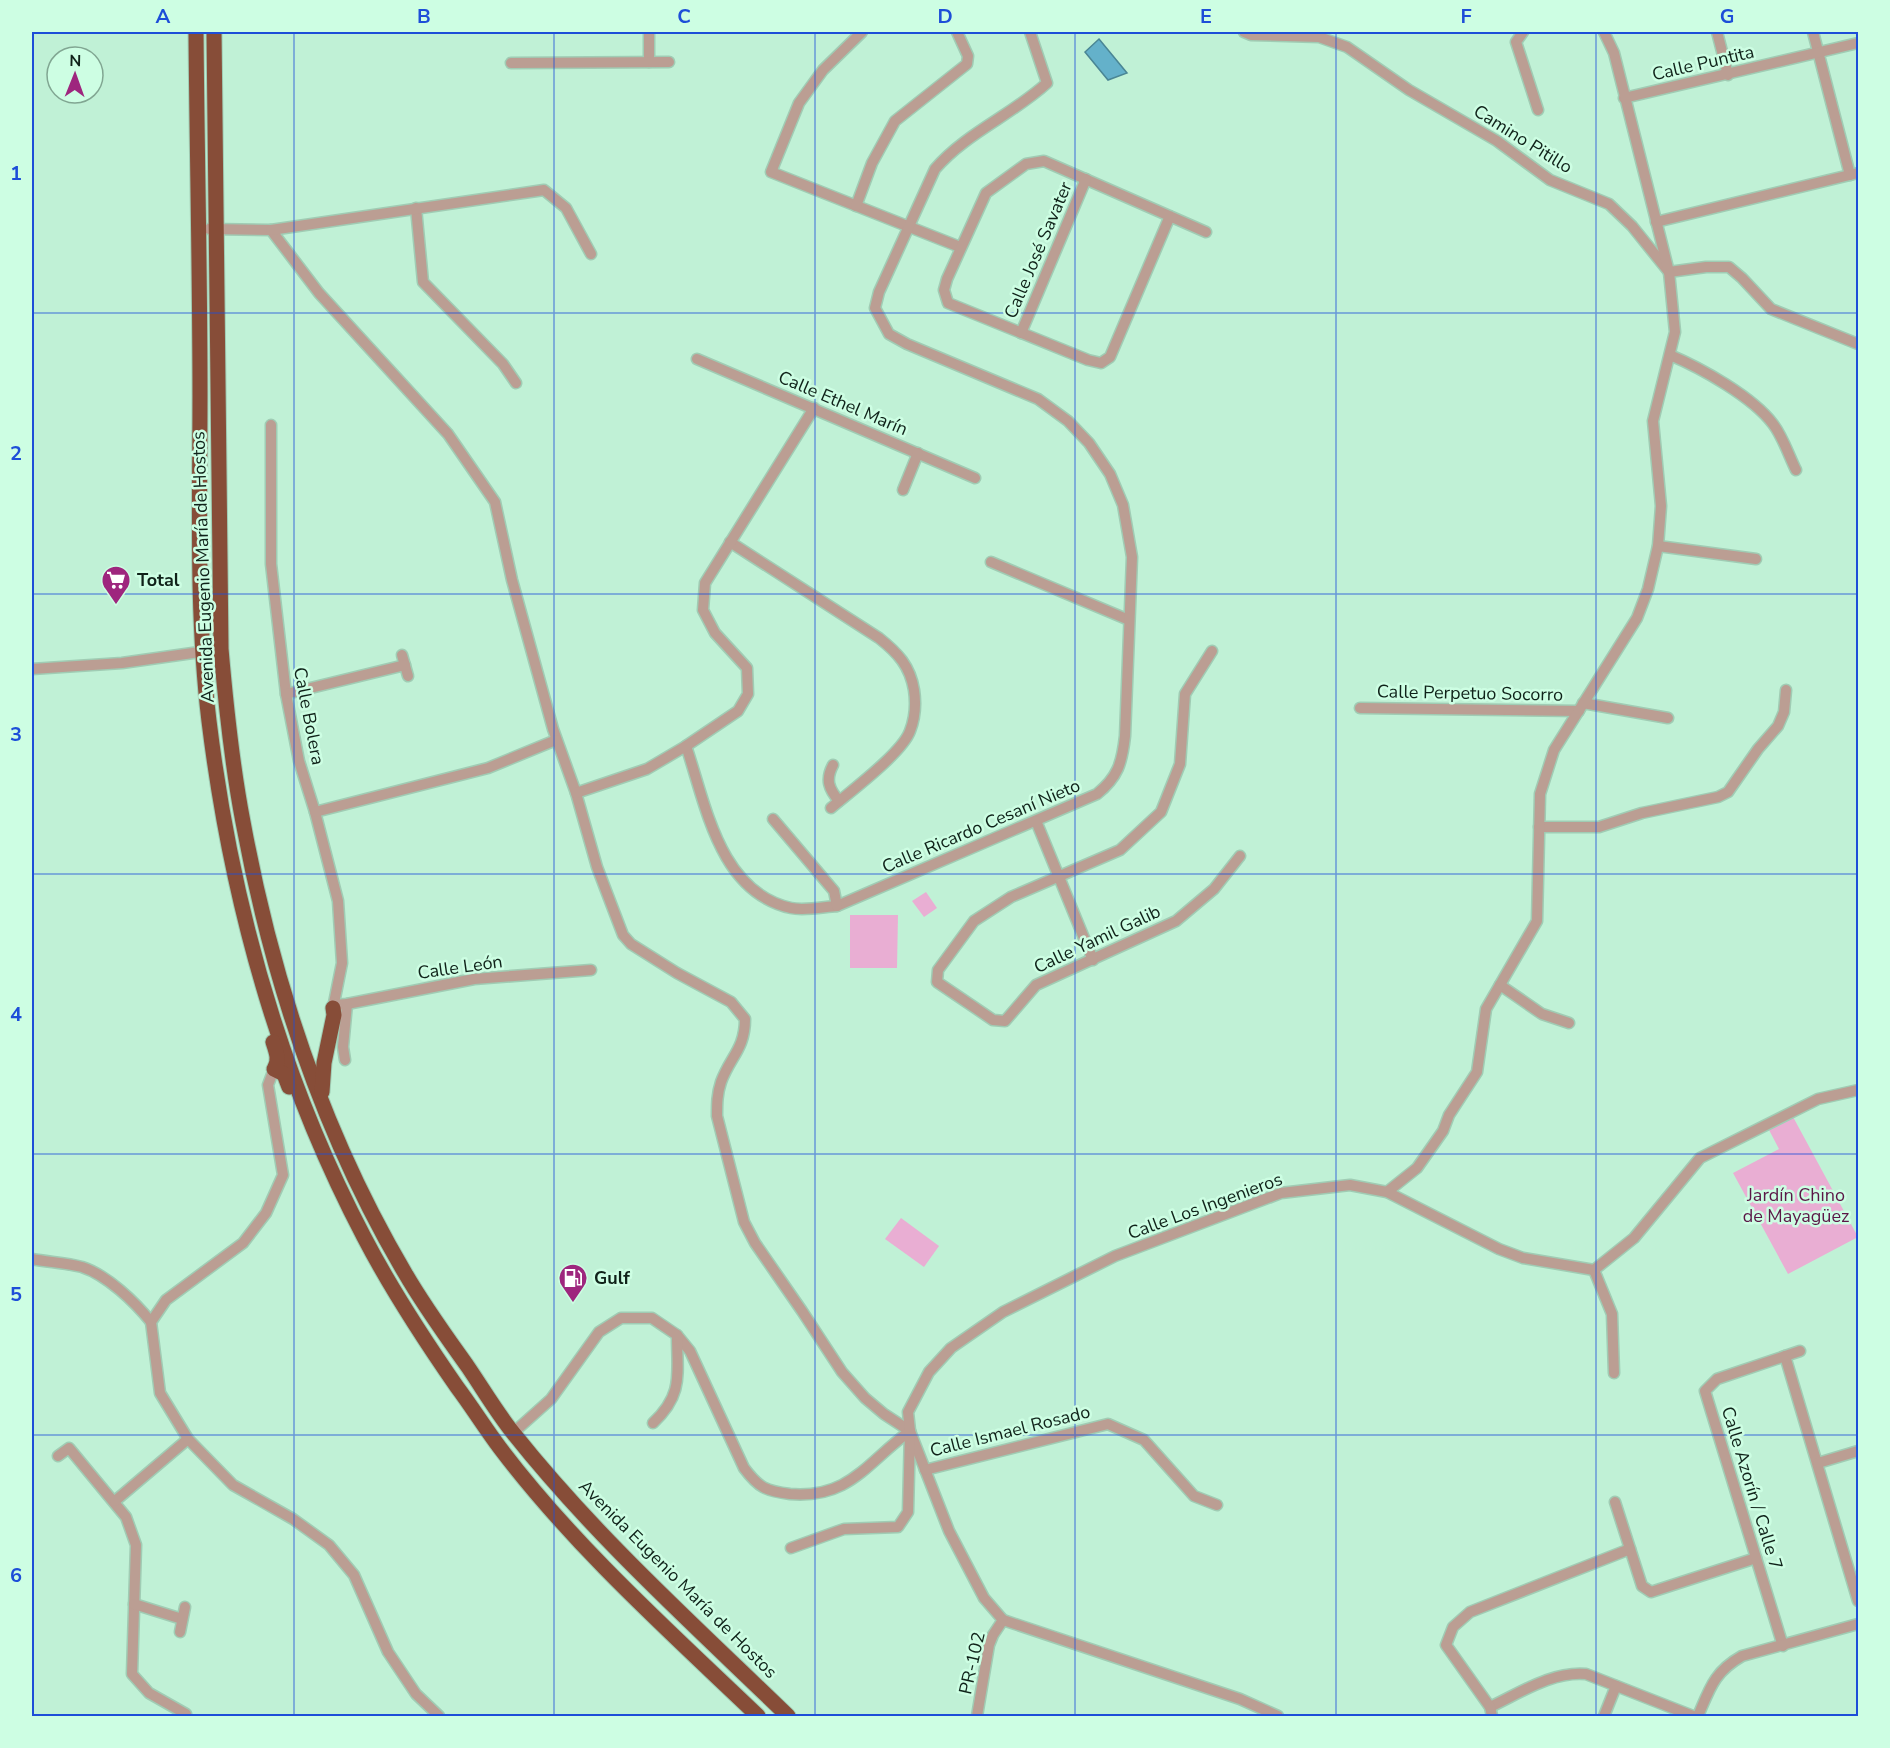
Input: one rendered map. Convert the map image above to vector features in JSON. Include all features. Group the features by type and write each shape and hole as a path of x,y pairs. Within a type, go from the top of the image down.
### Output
{"highway":[{"name":"Avenida Eugenio María de Hostos","path":"196,32 200,549 203,652 209,719 230,856 264,989 286,1056 327,1161 363,1235 413,1323 500,1448 561,1523 759,1716"},
{"name":"Avenida Eugenio María de Hostos","path":"214,32 221,649 227,712 248,849 274,957 298,1032 321,1098 350,1167 404,1271 513,1432 574,1504 647,1581 788,1716"},
{"path":"264,989 268,1023 277,1055 277,1066 274,1070 284,1074 301,1116 313,1126"},
{"path":"298,1032 310,1040 319,1037 338,1005"},
{"path":"321,1098 324,1063 338,1005"}],"street":[{"path":"649,32 649,62"},
{"path":"862,32 823,70 799,103 771,172 960,248"},
{"path":"856,206 872,163 895,121 967,64 968,56 957,32"},
{"name":"Calle Ricardo Cesaní Nieto","path":"686,746 720,848 744,883 768,900 793,909 837,906 1096,794 1106,787 1117,773 1125,736 1132,557 1123,505 1110,474 1089,443 1068,421 1038,399 907,344 890,334 882,324 875,308 879,292 935,169 945,157 1047,83 1030,32"},
{"name":"Camino Pitillo","path":"1244,32 1251,35 1319,37 1347,47 1408,90 1497,141 1550,180 1609,204 1632,226 1669,272"},
{"path":"1523,32 1516,42 1538,110"},
{"path":"1387,1192 1417,1168 1443,1131 1449,1115 1477,1072 1486,1009 1537,921 1540,794 1554,750 1637,618 1648,589 1658,546 1661,506 1653,422 1675,332 1669,272 1614,53 1604,32"},
{"path":"1717,32 1728,75"},
{"path":"1656,222 1854,174 1813,32"},
{"name":"Calle Puntita","path":"1624,98 1858,43"},
{"path":"511,63 669,62"},
{"path":"1170,216 1110,357 1101,363 1088,360 948,303 944,290 960,248 986,193 1026,164 1044,161 1086,179 1170,216 1206,232"},
{"name":"Calle José Savater","path":"1022,333 1086,179"},
{"path":"197,229 272,230 544,190 566,208 591,254"},
{"path":"416,208 423,282 503,364 516,383"},
{"path":"272,230 320,293 447,434 495,502 512,580 556,740 576,793 597,867 623,935 631,944 677,973 731,1002 745,1019 744,1039 721,1081 716,1099 717,1116 744,1222 754,1243 842,1372 865,1398 910,1431 949,1531 984,1598 1003,1620 1240,1699 1278,1716"},
{"path":"1669,272 1706,267 1729,267 1771,309 1858,344"},
{"path":"1670,355 1702,369 1758,409 1774,425 1796,470"},
{"name":"Calle Ethel Marín","path":"697,358 975,478"},
{"path":"576,793 647,769 738,711 748,694 747,668 715,633 703,610 705,583 814,408"},
{"name":"Calle Bolera","path":"271,425 271,564 286,694 299,761 338,901 342,963 338,1005 345,1060"},
{"path":"903,490 918,453"},
{"path":"730,542 879,638 899,654 912,675 916,703 910,732 889,758 835,805 828,784 828,775 833,765"},
{"path":"1658,546 1756,559"},
{"path":"991,562 1130,620"},
{"path":"32,669 122,663 221,649"},
{"path":"1059,878 1120,850 1161,812 1180,764 1185,694 1210,654"},
{"path":"286,694 405,666"},
{"path":"1539,827 1599,827 1641,813 1718,797 1728,792 1758,748 1778,726 1784,712 1786,690"},
{"name":"Calle Perpetuo Socorro","path":"1360,708 1581,707 1668,718"},
{"path":"315,812 488,768 556,740"},
{"path":"773,819 834,891 837,906"},
{"path":"1036,821 1093,960"},
{"path":"773,840 780,828"},
{"name":"Calle Yamil Galib","path":"1059,878 1011,897 974,921 938,970 937,982 993,1020 1005,1021 1036,985 1176,921 1214,889 1240,856"},
{"name":"Calle León","path":"338,1005 474,979 591,970"},
{"path":"1500,986 1542,1014 1569,1023"},
{"path":"151,1322 166,1300 243,1243 266,1213 283,1175 267,1085 274,1070"},
{"path":"1614,1372 1612,1314 1594,1270 1634,1238 1700,1158 1818,1099 1858,1090"},
{"name":"Calle Los Ingenieros","path":"791,1548 843,1529 898,1527 908,1512 910,1431 908,1412 929,1372 951,1348 1003,1312 1115,1256 1281,1193 1350,1185 1387,1192 1499,1250 1523,1258 1594,1270"},
{"path":"32,1259 84,1268 115,1286 138,1306 151,1322 160,1393 188,1439 233,1485 293,1519 329,1545 354,1575 388,1652 416,1694 439,1716"},
{"path":"513,1432 551,1399 599,1332 621,1318 652,1318 677,1335 690,1351 744,1468 754,1482 768,1491 802,1495 830,1492 859,1476 890,1446 910,1431"},
{"path":"653,1423 667,1410 677,1386 677,1335"},
{"name":"Calle Azorín / Calle 7","path":"1783,1646 1706,1391 1716,1379 1800,1351"},
{"path":"1785,1356 1858,1601"},
{"name":"Calle Ismael Rosado","path":"925,1470 1108,1424 1144,1440 1194,1496 1217,1505"},
{"path":"114,1501 188,1439"},
{"path":"58,1456 69,1448 126,1517 136,1545 132,1674 149,1694 186,1714"},
{"path":"1818,1463 1858,1451"},
{"path":"1615,1502 1642,1587 1651,1592 1756,1558"},
{"path":"1630,1549 1470,1612 1453,1627 1446,1645 1491,1712 1558,1675 1567,1673 1586,1674 1693,1716"},
{"path":"134,1604 182,1619"},
{"path":"180,1632 185,1607"},
{"name":"PR-102","path":"977,1716 989,1645 1003,1620"},
{"path":"1698,1716 1712,1682 1726,1665 1742,1656 1858,1624"},
{"path":"1604,1716 1616,1686"}],"green space":[{"path":"926,892 937,908 924,917 912,901"},
{"path":"850,915 898,915 897,968 850,968"},
{"name":"Jardín Chino de Mayagüez","path":"1792,1115 1858,1237 1788,1274 1733,1173 1779,1149 1768,1128"},
{"path":"901,1218 939,1246 924,1267 885,1239"}],"water":[{"path":"1099,39 1127,73 1108,80 1085,52"}],"place":[{"name":"Total","path":"116,606"},
{"name":"Gulf","path":"573,1304"}]}
